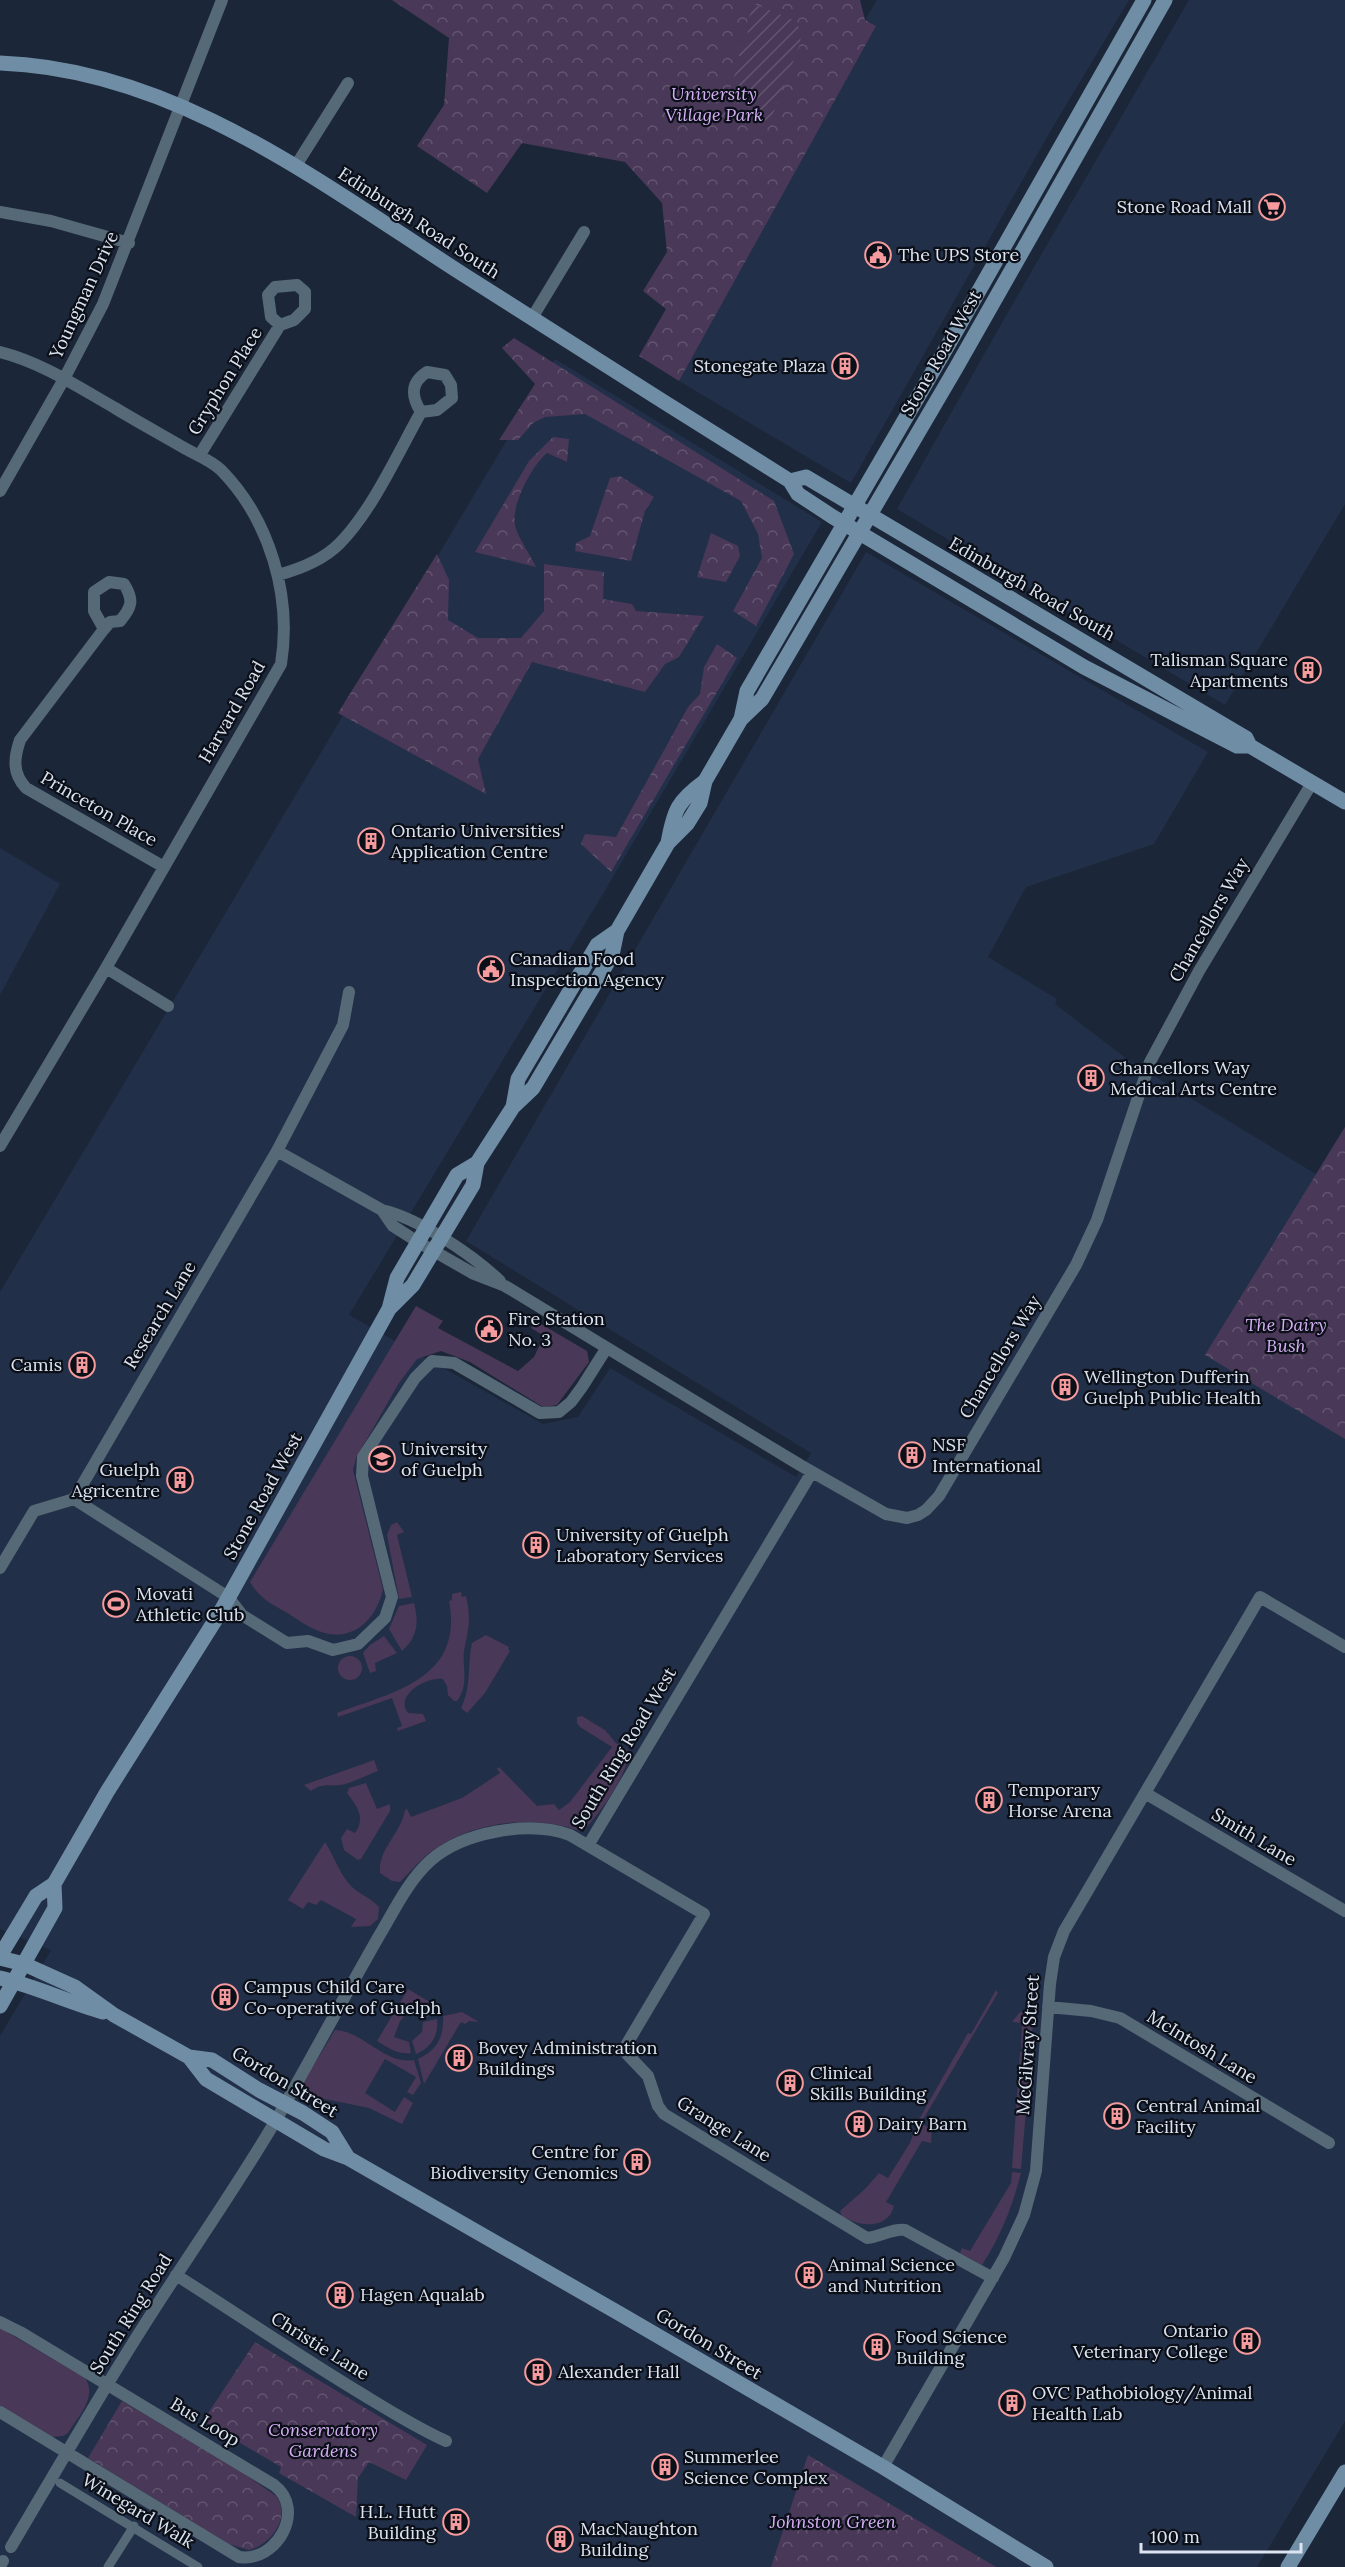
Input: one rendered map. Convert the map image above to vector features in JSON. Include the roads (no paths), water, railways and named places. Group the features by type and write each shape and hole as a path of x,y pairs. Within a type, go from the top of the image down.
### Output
{"main road":[{"name":"Stone Road West","path":"741,719 747,691 951,340 1144,0"},
{"name":"Stone Road West","path":"0,1957 36,1896 54,1884 228,1597 389,1309 397,1278 429,1240 457,1175 477,1163 513,1107 533,1088 565,1035 612,955 617,932 668,843 673,817 685,796 705,781 741,719 762,699 956,368 1165,0"},
{"name":"Edinburgh Road South","path":"0,63 20,64 84,75 181,105 295,167 790,481 798,494 844,524 1084,667 1237,746 1250,746 1345,802"},
{"path":"951,340 956,368"},
{"name":"Edinburgh Road South","path":"790,481 806,477 869,517 1246,738 1250,746"},
{"name":"Stone Road West","path":"0,2006 7,1980 24,1964 55,1908 54,1884"},
{"name":"Gordon Street","path":"0,1957 24,1964 75,1987 114,2016 189,2057 212,2061 285,2103 332,2132 348,2158"},
{"name":"Gordon Street","path":"7,1980 114,2016"},
{"name":"Gordon Street","path":"189,2057 206,2079 275,2121 324,2150 348,2158 622,2314 1046,2567"},
{"path":"1288,2567 1345,2472"}],"street":[{"name":"Youngman Drive","path":"0,491 104,304 222,0"},
{"path":"295,167 348,83"},
{"path":"0,212 51,221 129,243"},
{"path":"532,318 584,232"},
{"name":"Gryphon Place","path":"199,456 280,325"},
{"name":"Harvard Road","path":"0,352 20,357 64,379 220,469 252,511 267,539 278,575 285,640 281,664 106,968 0,1146"},
{"path":"278,575 315,561 338,545 362,516 421,412"},
{"name":"Princeton Place","path":"104,629 20,740 14,758 18,778 26,788 164,867"},
{"name":"Chancellors Way","path":"429,1240 474,1274 505,1286 606,1349 886,1514 897,1517 918,1515 927,1510 939,1496 1076,1265 1097,1220 1150,1062 1199,971 1312,783"},
{"path":"106,968 168,1006"},
{"name":"Research Lane","path":"74,1499 277,1151 343,1025 349,992"},
{"path":"277,1151 382,1210 400,1214 429,1240"},
{"path":"0,1568 34,1511 74,1499 228,1597 242,1615 287,1643 308,1641 333,1650 358,1644 385,1618 392,1596 362,1476 363,1457 415,1378 432,1361 454,1363 540,1413 559,1412 571,1402 606,1349"},
{"name":"South Ring Road West","path":"285,2103 404,1894 417,1874 436,1856 451,1847 483,1836 523,1828 558,1831 589,1844 812,1472"},
{"name":"McGilvray Street","path":"883,2468 1015,2238 1035,2181 1052,1965 1064,1932 1260,1597 1345,1647"},
{"name":"Smith Lane","path":"1145,1793 1345,1911"},
{"name":"Grange Lane","path":"589,1844 704,1914 625,2047 627,2054 648,2076 661,2112 867,2238 879,2238 897,2229 905,2230 993,2278"},
{"name":"McIntosh Lane","path":"1048,2007 1091,2011 1120,2018 1329,2143"},
{"name":"South Ring Road","path":"11,2547 108,2385 285,2103"},
{"name":"Christie Lane","path":"176,2275 246,2318 285,2347 412,2424 446,2441"},
{"name":"Bus Loop","path":"0,2322 279,2489 289,2503 290,2514 275,2542 262,2555 251,2558 239,2557 0,2412"},
{"name":"Winegard Walk","path":"60,2483 198,2567"},
{"path":"108,2567 134,2526"}],"place":[{"name":"Stone Road Mall","path":"1272,207"},
{"name":"The UPS Store","path":"878,255"},
{"name":"Stonegate Plaza","path":"845,366"},
{"name":"Talisman Square Apartments","path":"1308,670"},
{"name":"Ontario Universities' Application Centre","path":"371,841"},
{"name":"Canadian Food Inspection Agency","path":"491,969"},
{"name":"Chancellors Way Medical Arts Centre","path":"1091,1078"},
{"name":"Fire Station No. 3","path":"489,1329"},
{"name":"Camis","path":"82,1365"},
{"name":"Wellington Dufferin Guelph Public Health","path":"1065,1387"},
{"name":"NSF International","path":"912,1455"},
{"name":"University of Guelph","path":"382,1459"},
{"name":"Guelph Agricentre","path":"180,1480"},
{"name":"University of Guelph Laboratory Services","path":"536,1545"},
{"name":"Movati Athletic Club","path":"116,1604"},
{"name":"Temporary Horse Arena","path":"989,1800"},
{"name":"Campus Child Care Co-operative of Guelph","path":"225,1997"},
{"name":"Bovey Administration Buildings","path":"459,2058"},
{"name":"Clinical Skills Building","path":"790,2083"},
{"name":"Central Animal Facility","path":"1117,2116"},
{"name":"Dairy Barn","path":"859,2124"},
{"name":"Centre for Biodiversity Genomics","path":"637,2162"},
{"name":"Animal Science and Nutrition","path":"809,2275"},
{"name":"Hagen Aqualab","path":"340,2295"},
{"name":"Ontario Veterinary College","path":"1247,2341"},
{"name":"Food Science Building","path":"877,2347"},
{"name":"Alexander Hall","path":"538,2372"},
{"name":"OVC Pathobiology/Animal Health Lab","path":"1012,2403"},
{"name":"Summerlee Science Complex","path":"665,2467"},
{"name":"H.L. Hutt Building","path":"456,2522"},
{"name":"MacNaughton Building","path":"560,2539"}],"park label":[{"name":"University Village Park","path":"714,104"},
{"name":"The Dairy Bush","path":"1286,1335"},
{"name":"Conservatory Gardens","path":"323,2440"},
{"name":"Johnston Green","path":"833,2522"}]}
